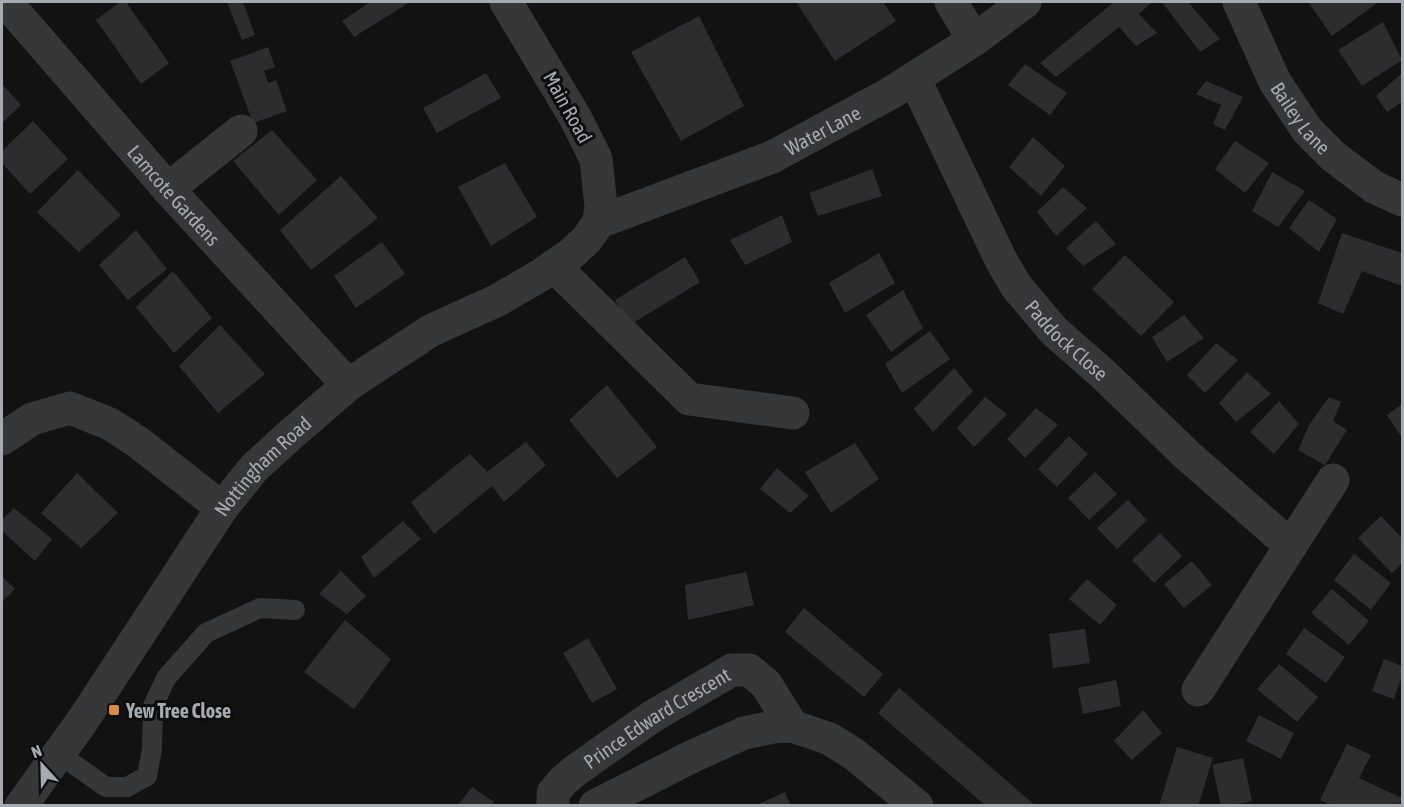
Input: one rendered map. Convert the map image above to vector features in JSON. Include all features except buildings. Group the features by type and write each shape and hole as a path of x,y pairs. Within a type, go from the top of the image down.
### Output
{"street":[{"name":"Lamcote Gardens","path":"6,2 168,189 348,385"},
{"name":"Main Road","path":"506,2 575,117 596,159 601,206 599,222"},
{"path":"951,2 974,40"},
{"name":"Water Lane","path":"599,222 772,157 889,94 974,40 1025,2"},
{"name":"Bailey Lane","path":"1239,2 1275,82 1307,130 1334,157 1374,187 1402,200"},
{"name":"Paddock Close","path":"914,78 1001,260 1016,286 1054,331 1291,546"},
{"path":"168,189 241,131"},
{"name":"Nottingham Road","path":"21,806 83,720 222,508 254,468 348,385 430,332 498,300 541,275 588,239 599,222"},
{"path":"554,266 689,399 793,413"},
{"path":"2,439 32,419 70,408 110,424 139,443 222,508"},
{"path":"1197,690 1333,480"},
{"name":"Prince Edward Crescent","path":"554,806 553,793 576,770 653,716 732,670 749,670 766,684 792,726"},
{"name":"Prince Edward Crescent","path":"595,806 744,733 792,726 830,739 855,755 917,806"}],"lane":[{"path":"58,754 106,787 128,787 147,776 152,749 153,706 166,678 206,633 260,608 295,610"}],"place":[{"name":"Yew Tree Close","path":"114,710"}]}
